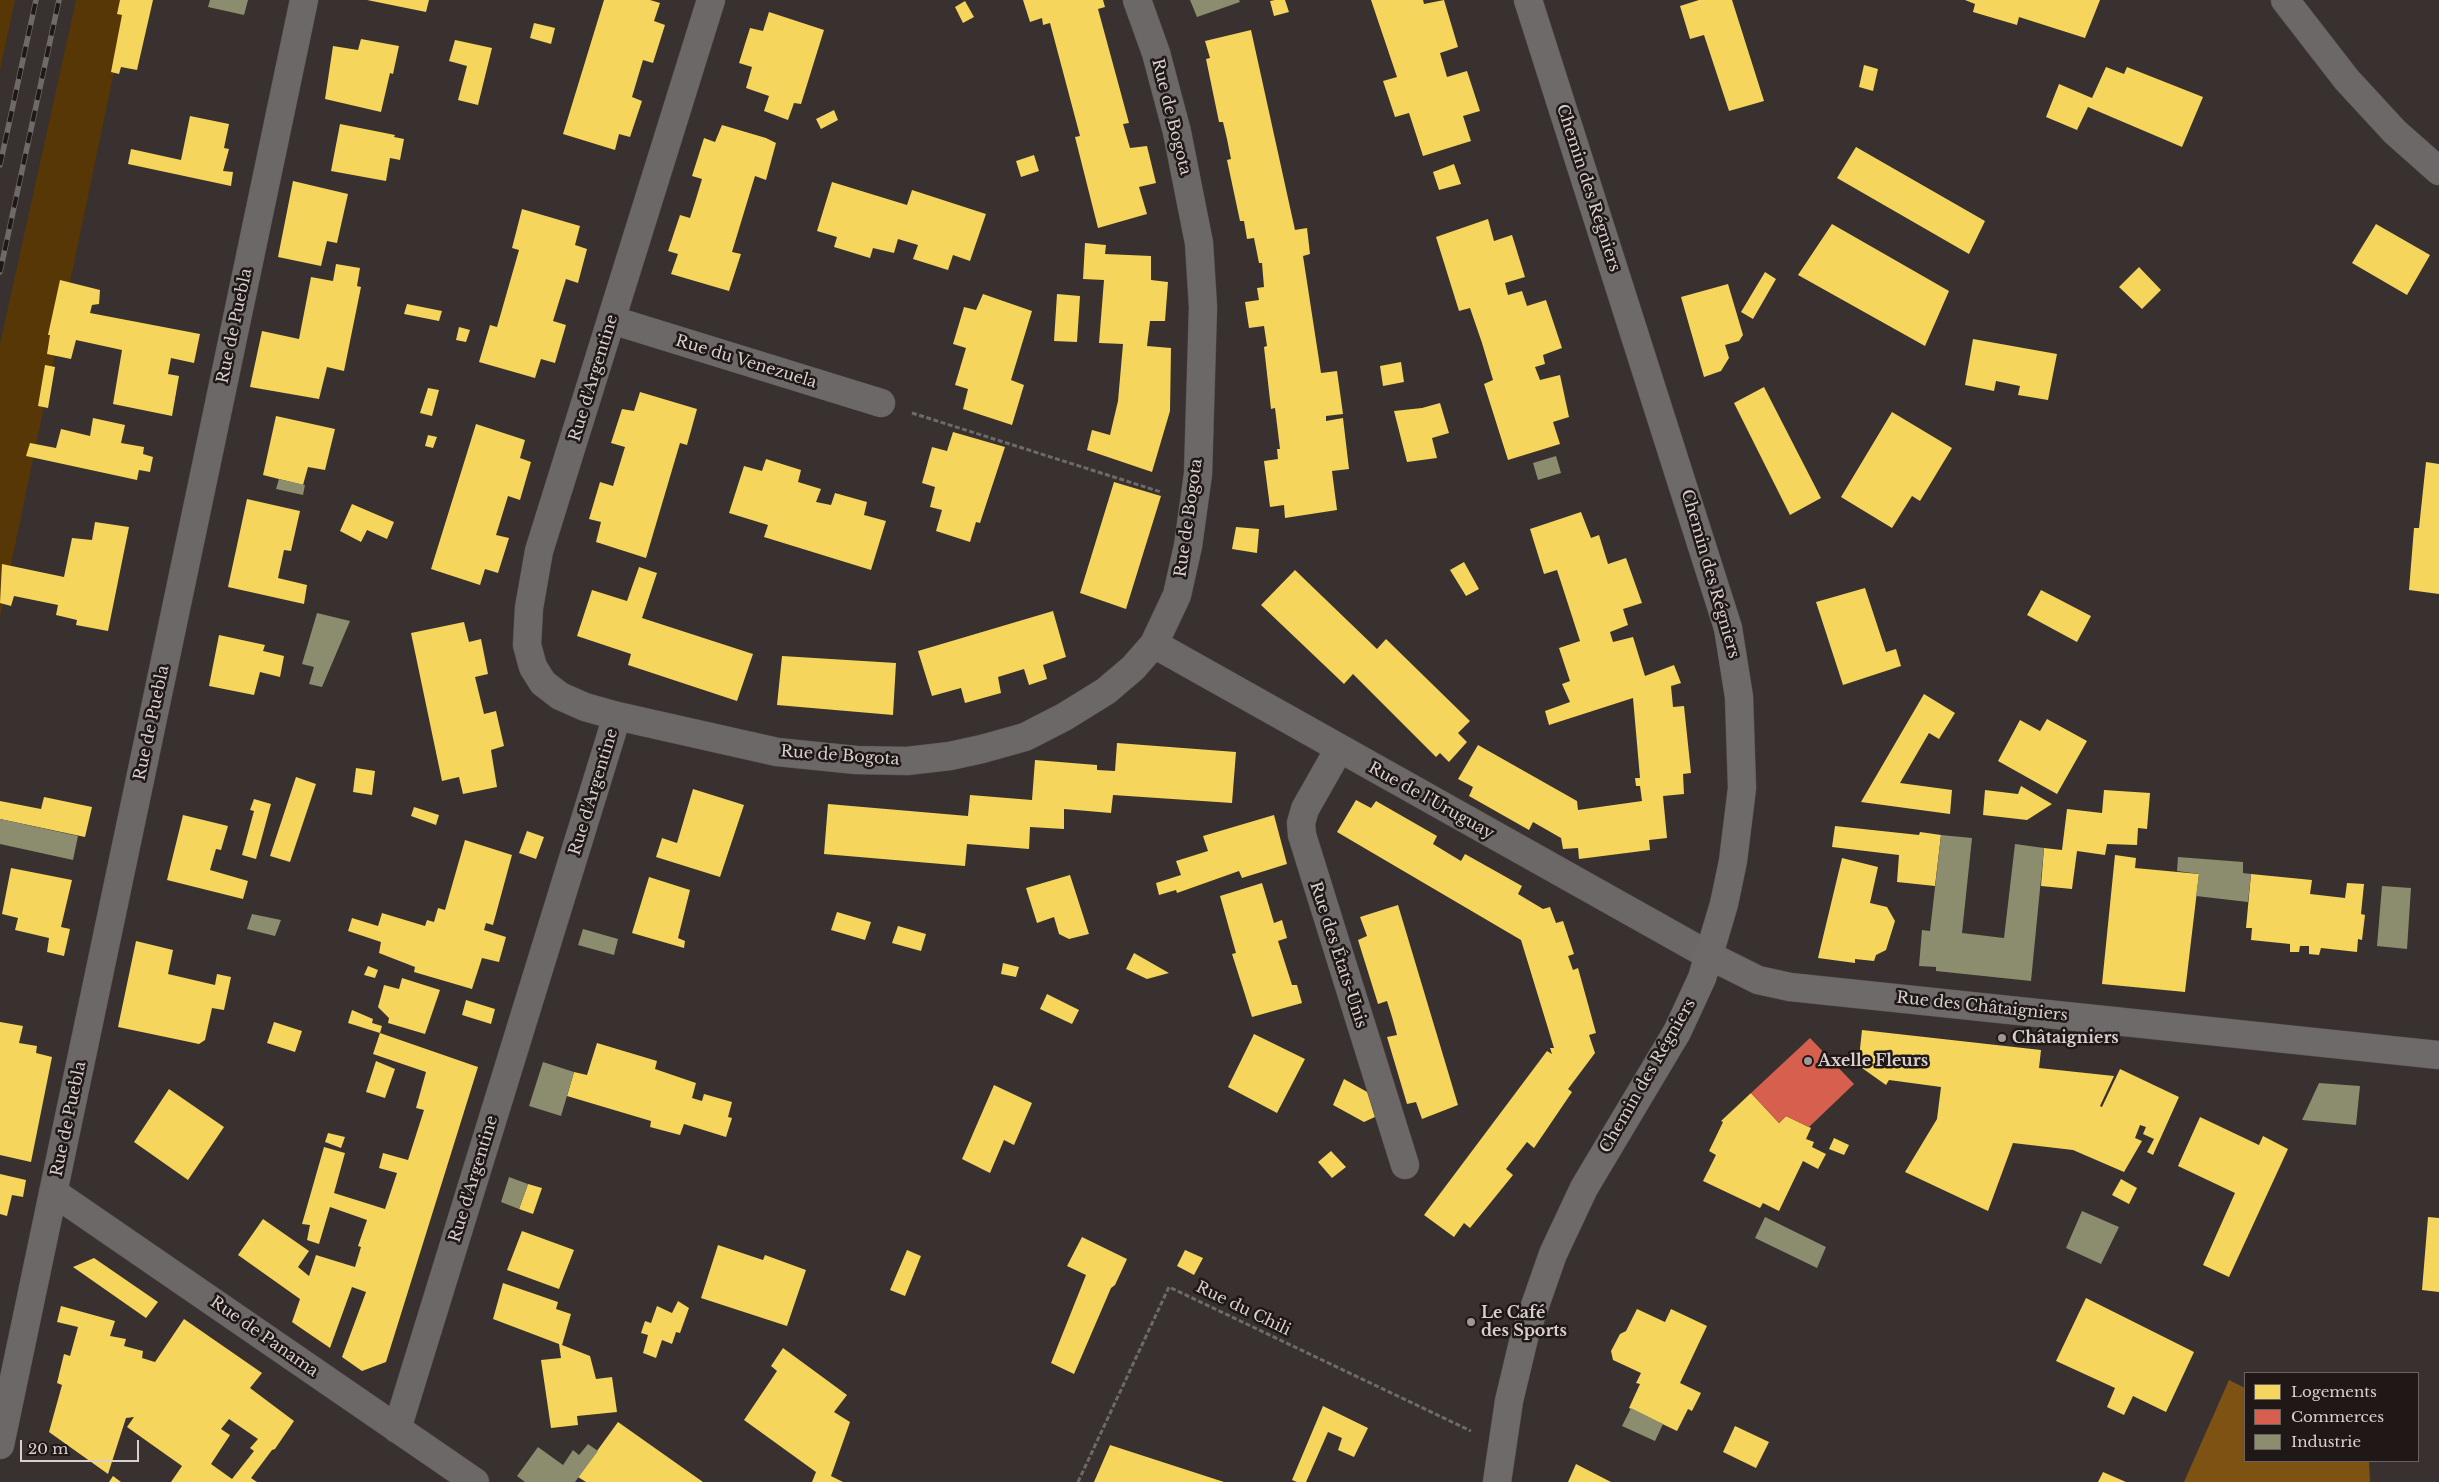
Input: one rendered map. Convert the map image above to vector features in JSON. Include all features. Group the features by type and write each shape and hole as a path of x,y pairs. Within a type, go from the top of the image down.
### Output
{"main road":[{"name":"Chemin des Régniers","path":"1497,1482 1509,1401 1525,1334 1569,1218 1615,1135 1677,1032 1693,999 1710,956 1733,861 1742,788 1742,736 1736,662 1717,586 1528,0"},
{"name":"Rue des Châtaigniers","path":"1710,956 1758,980 1782,986 2439,1055"}],"street":[{"name":"Rue de Puebla","path":"0,1445 304,0"},
{"name":"Rue d'Argentine","path":"398,1429 618,716 585,707 560,696 543,682 533,667 527,635 533,578 539,552 711,0"},
{"name":"Rue de Bogota","path":"618,716 777,752 856,760 907,761 950,756 982,750 1025,736 1064,717 1106,691 1133,668 1154,644 1177,596 1188,546 1198,474 1203,342 1199,251 1177,132 1156,53 1137,0"},
{"path":"2285,0 2348,80 2395,132 2439,171"},
{"name":"Rue du Venezuela","path":"612,320 880,403"},
{"name":"Rue de l'Uruguay","path":"1154,644 1710,956"},
{"name":"Rue des États-Unis","path":"1339,749 1304,809 1301,823 1302,835 1405,1165"},
{"name":"Rue de Panama","path":"53,1192 474,1482"}],"path":[{"path":"880,403 1194,503"},
{"name":"Rue du Chili","path":"1078,1482 1169,1287 1457,1425 1502,1443"}],"shaded area":[{"path":"0,0 15,0 0,70"},
{"path":"76,0 129,0 0,617 0,344"},
{"path":"2229,1380 2244,1388 2244,1462 2369,1462 2370,1482 2184,1482"}],"building: Logements":[{"path":"120,0 153,0 137,70 121,67 119,74 111,72 122,15 117,14"},
{"path":"367,0 429,0 426,12"},
{"path":"604,0 650,0 660,3 654,21 665,25 653,63 643,60 632,97 642,101 630,137 619,134 615,150 563,134"},
{"path":"1023,0 1103,0 1105,7 1098,9 1129,123 1123,124 1130,148 1147,146 1156,183 1139,187 1147,214 1098,228 1075,137 1080,136 1050,23 1043,25 1042,18 1030,22"},
{"path":"1285,0 1289,12 1274,16 1270,1"},
{"path":"1371,0 1423,0 1424,4 1444,0 1458,47 1440,53 1447,77 1467,71 1480,111 1463,116 1471,141 1423,156 1409,113 1395,117 1383,81 1397,77"},
{"path":"1699,0 1732,0 1764,101 1729,111 1704,35 1690,39 1680,6"},
{"path":"1965,0 2100,0 2085,38 2019,17 2017,25 1973,12 1975,4"},
{"path":"965,1 974,17 963,23 955,7"},
{"path":"769,12 824,30 801,104 794,103 788,120 764,111 769,96 746,88 752,67 739,63 750,28 763,31"},
{"path":"534,23 555,28 551,44 530,38"},
{"path":"1251,30 1295,230 1307,228 1310,254 1303,256 1321,373 1337,371 1343,414 1326,416 1326,421 1343,418 1349,469 1332,471 1337,510 1285,518 1284,505 1270,507 1264,461 1278,459 1277,449 1280,449 1275,408 1271,409 1264,347 1267,346 1264,326 1249,328 1245,302 1259,300 1257,288 1264,287 1262,263 1259,263 1254,238 1247,239 1244,221 1240,221 1227,160 1231,159 1227,139 1223,122 1219,122 1206,59 1210,58 1205,41"},
{"path":"361,39 399,46 393,74 390,73 381,112 325,99 333,46 358,50"},
{"path":"455,40 492,48 478,105 458,100 467,66 449,61"},
{"path":"1864,65 1878,69 1873,91 1859,87"},
{"path":"2106,67 2124,74 2127,67 2203,97 2182,147 2088,107 2077,130 2046,117 2059,84 2092,98"},
{"path":"834,110 838,120 821,129 816,119"},
{"path":"190,116 229,124 224,148 229,149 223,171 233,172 231,186 128,164 131,149 181,160"},
{"path":"340,124 395,135 394,137 404,139 400,160 390,158 386,181 331,171"},
{"path":"722,125 766,138 776,143 766,180 755,176 732,252 741,254 729,291 671,274 678,254 668,251 680,215 690,218 702,179 692,176 704,138 715,142"},
{"path":"1856,147 1985,221 1969,254 1837,178"},
{"path":"1034,155 1039,171 1021,177 1016,161"},
{"path":"1454,164 1461,184 1439,190 1433,172"},
{"path":"293,181 348,194 337,243 327,241 321,266 278,257"},
{"path":"832,182 907,205 912,190 986,214 970,261 953,255 948,270 913,259 918,245 898,239 894,253 873,248 870,258 834,247 837,237 817,231"},
{"path":"522,209 580,226 575,245 587,249 578,283 566,279 553,321 566,325 555,363 541,359 535,378 479,362 490,325 497,327 519,250 512,248"},
{"path":"1488,219 1494,241 1512,235 1525,277 1505,283 1508,295 1522,291 1527,306 1546,300 1562,348 1543,355 1545,364 1535,367 1540,380 1560,375 1569,417 1553,422 1560,444 1508,460 1484,384 1493,380 1482,343 1470,308 1459,311 1436,237"},
{"path":"1832,224 1949,291 1925,346 1798,275"},
{"path":"2376,224 2430,255 2407,295 2352,263"},
{"path":"1085,243 1106,245 1105,254 1151,256 1151,280 1168,282 1165,321 1150,321 1147,346 1171,348 1170,411 1152,472 1087,450 1092,430 1110,435 1118,401 1123,344 1099,343 1104,280 1083,279"},
{"path":"336,264 360,268 357,286 361,287 344,371 327,367 319,399 250,387 262,331 299,339 311,277 333,281"},
{"path":"2139,267 2161,290 2142,309 2119,287"},
{"path":"1765,272 1776,279 1753,319 1741,312"},
{"path":"60,280 100,290 99,304 92,305 90,313 200,334 194,363 171,358 168,374 179,376 172,416 113,404 122,350 76,340 71,359 47,354 50,335 48,335"},
{"path":"1728,284 1743,335 1739,341 1725,345 1729,358 1721,371 1704,377 1681,297"},
{"path":"983,294 1032,311 1011,380 1024,385 1012,425 963,409 968,389 955,385 966,348 953,344 964,307 976,310"},
{"path":"1057,294 1080,296 1077,342 1054,341"},
{"path":"407,304 442,311 439,321 404,314"},
{"path":"459,327 470,330 466,342 456,340"},
{"path":"1973,339 2057,354 2048,400 2018,395 2020,386 1996,381 1994,391 1965,385"},
{"path":"1401,362 1404,382 1383,386 1380,366"},
{"path":"45,365 55,367 48,408 38,406"},
{"path":"1764,387 1821,498 1790,515 1734,403"},
{"path":"428,388 439,390 432,416 420,413"},
{"path":"640,392 697,409 687,445 680,443 646,558 596,542 601,522 589,519 600,482 613,486 625,447 611,443 622,409 634,411"},
{"path":"1440,403 1449,433 1432,438 1437,458 1407,462 1394,411 1422,408"},
{"path":"1892,412 1952,448 1920,501 1912,496 1892,528 1841,497"},
{"path":"276,416 335,429 325,470 308,467 303,485 263,475"},
{"path":"93,418 125,425 121,443 144,447 143,454 153,457 150,472 139,470 137,480 26,456 30,443 56,448 61,429 90,436"},
{"path":"476,424 525,440 520,458 531,462 520,500 508,496 496,535 509,538 498,573 485,569 480,585 431,569"},
{"path":"953,432 1005,447 980,523 976,522 970,542 936,531 942,510 930,507 935,487 922,483 932,447 947,451"},
{"path":"428,435 437,437 433,448 425,446"},
{"path":"766,459 801,470 798,482 821,489 816,502 831,505 835,493 867,502 864,515 886,521 871,570 764,537 768,525 729,513 744,466 762,471"},
{"path":"2426,462 2439,464 2439,594 2409,590 2414,528 2419,528"},
{"path":"1114,482 1161,496 1126,609 1080,593"},
{"path":"247,499 300,511 291,551 284,550 278,578 307,585 304,604 228,587"},
{"path":"352,504 394,522 387,539 367,530 361,542 340,531"},
{"path":"1581,512 1591,538 1599,535 1608,564 1626,558 1642,603 1623,609 1628,625 1610,632 1613,642 1633,637 1645,676 1674,665 1681,683 1671,686 1673,707 1684,706 1691,773 1683,774 1684,794 1663,796 1667,838 1649,840 1650,850 1579,859 1578,848 1563,849 1561,838 1533,822 1529,830 1469,796 1473,787 1458,779 1478,745 1577,801 1578,810 1642,801 1640,786 1636,786 1635,778 1640,778 1633,698 1549,725 1545,711 1570,702 1562,684 1570,681 1559,648 1580,641 1557,570 1544,574 1530,529"},
{"path":"95,522 129,527 108,631 76,625 77,620 56,615 58,605 14,596 11,606 0,603 2,564 64,577 72,538 92,540"},
{"path":"1236,527 1259,529 1257,553 1232,549"},
{"path":"1464,562 1479,589 1466,596 1450,570"},
{"path":"639,567 657,573 642,618 753,654 737,701 628,665 631,654 577,636 592,590 627,601"},
{"path":"1295,570 1377,649 1386,639 1470,721 1458,733 1467,742 1449,762 1440,753 1436,757 1353,674 1344,684 1261,605"},
{"path":"1865,588 1886,652 1896,649 1901,666 1843,685 1816,602"},
{"path":"2041,590 2091,616 2077,642 2027,615"},
{"path":"1053,611 1066,657 1043,665 1047,679 1029,685 1024,669 998,677 1001,693 965,703 961,688 932,696 918,651"},
{"path":"464,622 469,642 481,639 488,674 475,677 484,714 496,711 504,746 491,750 497,787 463,794 459,777 442,781 411,633"},
{"path":"219,635 265,645 263,651 284,656 280,677 260,672 254,695 209,686"},
{"path":"782,656 896,663 893,715 777,705"},
{"path":"1924,694 1955,713 1939,739 1929,733 1900,783 1952,790 1950,814 1861,802"},
{"path":"2047,719 2087,741 2057,794 1998,761 2020,720 2040,731"},
{"path":"1117,743 1236,752 1232,803 1113,795 1111,813 1064,809 1064,829 1030,827 1029,849 967,844 965,866 824,854 828,804 968,816 970,795 1032,800 1035,760 1097,765 1097,770 1115,771"},
{"path":"356,768 375,771 372,795 353,792"},
{"path":"296,777 316,784 290,862 270,856"},
{"path":"2021,786 2052,804 2027,820 1983,815 1985,790 2018,794"},
{"path":"693,789 744,805 720,877 656,857 662,838 677,843"},
{"path":"2104,790 2150,793 2147,829 2138,828 2137,845 2107,844 2105,855 2077,851 2072,889 2041,886 2044,848 2062,850 2067,809 2102,813"},
{"path":"44,797 92,807 85,837 0,819 0,801 41,809"},
{"path":"254,799 271,804 256,859 242,855 254,811 250,810"},
{"path":"1356,800 1371,808 1376,801 1437,836 1433,844 1461,861 1465,854 1522,886 1518,894 1543,909 1550,907 1556,923 1563,921 1574,954 1568,956 1573,970 1578,968 1596,1033 1589,1035 1595,1053 1568,1089 1572,1092 1534,1148 1527,1142 1506,1169 1513,1175 1470,1228 1464,1223 1454,1237 1424,1215 1547,1051 1552,1054 1550,1048 1554,1048 1521,940 1337,832"},
{"path":"414,807 439,815 436,825 411,816"},
{"path":"183,815 228,826 221,850 216,849 210,870 248,881 243,899 167,880"},
{"path":"1274,815 1287,864 1242,878 1239,871 1177,893 1176,890 1159,895 1156,883 1181,875 1176,861 1208,851 1203,836"},
{"path":"1835,826 1919,835 1920,832 1941,835 1935,886 1897,882 1899,855 1832,847"},
{"path":"527,831 544,837 536,859 519,853"},
{"path":"465,840 512,855 493,925 486,923 484,930 506,937 499,962 482,958 472,989 414,972 415,967 379,953 381,942 348,931 352,918 378,926 382,913 425,926 427,920 434,922 438,908 445,910"},
{"path":"2115,855 2136,858 2135,868 2199,874 2185,992 2102,984"},
{"path":"1842,858 1878,867 1870,903 1887,907 1895,921 1886,950 1876,955 1874,961 1855,959 1855,963 1818,958"},
{"path":"11,868 72,880 61,927 70,929 64,956 47,952 49,938 15,930 18,918 2,914"},
{"path":"2251,874 2312,880 2310,894 2345,898 2347,883 2364,884 2361,914 2365,915 2362,940 2358,939 2357,952 2321,948 2319,955 2309,954 2309,946 2300,946 2299,952 2290,952 2290,944 2251,940 2252,928 2246,928"},
{"path":"1070,875 1089,934 1069,939 1059,934 1054,917 1037,923 1026,888"},
{"path":"649,877 690,890 678,938 685,941 684,948 632,933"},
{"path":"1262,883 1274,923 1282,920 1287,938 1278,941 1292,985 1297,985 1302,1003 1252,1017 1232,954 1236,953 1220,896"},
{"path":"1398,905 1458,1105 1422,1119 1416,1102 1407,1104 1387,1037 1397,1035 1392,1017 1387,1001 1378,1004 1358,940 1367,936 1360,917"},
{"path":"837,912 871,922 865,940 831,930"},
{"path":"898,926 926,934 921,951 892,943"},
{"path":"136,941 173,950 168,974 215,985 217,974 231,977 224,1010 212,1008 205,1040 199,1044 118,1027"},
{"path":"1134,953 1169,973 1147,979 1126,969"},
{"path":"1003,963 1019,967 1016,977 1001,974"},
{"path":"368,966 378,970 375,978 364,975"},
{"path":"402,978 440,990 425,1034 388,1023 389,1018 378,1007 384,985 399,989"},
{"path":"1047,994 1079,1010 1072,1024 1040,1009"},
{"path":"466,1000 495,1009 491,1024 462,1015"},
{"path":"352,1010 373,1019 372,1023 382,1026 380,1033 348,1023"},
{"path":"0,1022 23,1026 19,1043 37,1046 36,1053 52,1057 31,1162 0,1155"},
{"path":"274,1022 302,1031 295,1052 267,1043"},
{"path":"1862,1030 2041,1050 2039,1068 2114,1076 2100,1106 2102,1107 2120,1069 2179,1097 2153,1155 2147,1152 2154,1139 2143,1134 2146,1127 2140,1125 2135,1138 2142,1141 2124,1172 2073,1150 2013,1143 1988,1211 1905,1172 1937,1119 1941,1087 1889,1080 1886,1085 1862,1068 1859,1058"},
{"path":"380,1033 478,1067 386,1362 362,1371 342,1357 366,1292 352,1287 330,1348 292,1322 300,1299 238,1255 263,1219 309,1251 298,1267 309,1276 316,1255 355,1267 361,1247 358,1246 367,1220 330,1207 319,1244 307,1240 310,1225 302,1224 324,1147 345,1153 334,1193 385,1209 397,1173 379,1168 383,1153 408,1160 424,1110 416,1108 426,1072 373,1054"},
{"path":"1254,1034 1305,1059 1277,1113 1228,1087"},
{"path":"597,1043 657,1061 655,1069 696,1083 692,1098 702,1101 704,1094 732,1102 728,1117 732,1118 726,1137 684,1124 680,1135 650,1127 651,1121 567,1096 574,1072 587,1075"},
{"path":"376,1061 395,1069 385,1098 366,1092"},
{"path":"1344,1079 1369,1093 1377,1116 1364,1122 1333,1105"},
{"path":"994,1085 1032,1103 1014,1145 1004,1140 990,1173 962,1159"},
{"path":"169,1089 224,1127 188,1180 134,1142"},
{"path":"1751,1093 1779,1123 1786,1116 1811,1128 1806,1139 1814,1142 1812,1147 1826,1154 1818,1169 1803,1161 1779,1211 1763,1203 1760,1208 1703,1181 1716,1155 1709,1151 1723,1122 1721,1121"},
{"path":"2200,1117 2259,1145 2263,1136 2288,1149 2229,1277 2203,1265 2235,1193 2178,1166"},
{"path":"328,1133 345,1137 341,1148 325,1142"},
{"path":"1834,1138 1849,1145 1844,1155 1829,1149"},
{"path":"1331,1151 1346,1167 1332,1178 1318,1162"},
{"path":"0,1174 26,1180 23,1197 12,1195 7,1216 0,1214"},
{"path":"2121,1179 2137,1188 2129,1204 2112,1195"},
{"path":"528,1184 542,1188 533,1214 519,1209"},
{"path":"2428,1217 2439,1218 2439,1292 2422,1290"},
{"path":"522,1231 574,1250 559,1289 507,1270"},
{"path":"1082,1237 1127,1259 1115,1285 1111,1288 1074,1374 1051,1363 1086,1275 1067,1266"},
{"path":"718,1245 763,1260 765,1255 806,1270 787,1326 701,1298"},
{"path":"907,1250 921,1256 905,1296 890,1290"},
{"path":"1185,1250 1203,1258 1194,1275 1177,1266"},
{"path":"94,1258 158,1302 146,1318 73,1267"},
{"path":"503,1283 558,1302 556,1309 571,1314 562,1345 590,1356 596,1379 612,1377 617,1412 577,1416 578,1425 551,1428 541,1360 561,1358 559,1344 493,1319"},
{"path":"2086,1298 2194,1352 2166,1412 2133,1396 2124,1415 2107,1407 2115,1388 2056,1361"},
{"path":"678,1301 689,1308 680,1333 676,1332 672,1344 662,1340 656,1358 643,1353 648,1335 641,1333 645,1321 651,1323 657,1306 672,1313"},
{"path":"61,1306 115,1321 110,1336 126,1339 124,1346 143,1351 142,1358 155,1362 184,1319 262,1373 250,1388 294,1421 275,1449 272,1450 251,1478 257,1482 171,1482 182,1466 127,1427 134,1417 126,1418 108,1474 49,1432 62,1385 57,1383 64,1354 70,1356 78,1327 57,1322","holes":["229,1419 258,1439 250,1448 254,1451 232,1479 211,1464 230,1435 221,1429"]},
{"path":"1637,1309 1665,1322 1671,1309 1707,1326 1680,1383 1701,1393 1692,1411 1688,1409 1677,1431 1629,1408 1640,1384 1636,1383 1641,1373 1613,1360 1611,1351 1620,1334 1626,1331"},
{"path":"783,1348 847,1395 834,1412 850,1422 831,1476 843,1482 812,1482 816,1472 744,1420 777,1371 771,1366"},
{"path":"1323,1406 1368,1428 1354,1457 1338,1450 1342,1438 1328,1432 1306,1482 1297,1482 1292,1480"},
{"path":"618,1422 703,1482 586,1482 578,1477"},
{"path":"1735,1426 1769,1442 1756,1468 1723,1452"},
{"path":"1110,1445 1224,1482 1094,1482"},
{"path":"1576,1464 1611,1482 1568,1482"},
{"path":"2103,1472 2126,1482 2098,1482"},
{"path":"113,1476 121,1482 109,1482"}],"building: Commerces":[{"name":"Axelle Fleurs","path":"1810,1038 1854,1084 1809,1127 1786,1116 1779,1123 1751,1093"}],"building: Industrie":[{"path":"210,0 248,0 244,15 208,7"},
{"path":"1190,0 1239,0 1240,2 1197,17"},
{"path":"1556,456 1561,473 1538,480 1533,463"},
{"path":"279,479 305,485 303,495 276,489"},
{"path":"317,613 350,621 322,687 309,684 314,667 302,664"},
{"path":"0,819 78,836 73,860 0,844"},
{"path":"1941,835 1972,838 1962,933 2004,938 2015,844 2044,848 2031,981 1936,971 1936,967 1919,966 1922,930 1930,931"},
{"path":"2178,857 2243,862 2243,873 2251,874 2248,902 2196,896 2199,874 2177,871"},
{"path":"2382,886 2411,888 2407,949 2377,946"},
{"path":"252,914 281,920 275,936 247,929"},
{"path":"583,929 618,939 614,955 578,945"},
{"path":"543,1062 574,1072 561,1116 529,1106"},
{"path":"2319,1083 2360,1086 2356,1125 2302,1120"},
{"path":"509,1177 528,1184 519,1209 501,1202"},
{"path":"2082,1211 2119,1227 2101,1264 2066,1248"},
{"path":"1765,1217 1826,1247 1817,1268 1755,1238"},
{"path":"1631,1408 1663,1424 1655,1441 1622,1426"},
{"path":"588,1444 598,1451 575,1482 525,1482 517,1476 538,1447 563,1465 573,1450 579,1455"}],"railway":[{"path":"0,165 36,0"},
{"path":"0,272 59,0"}],"place":[{"name":"Châtaigniers","path":"2002,1038"},
{"name":"Axelle Fleurs","path":"1808,1061"},
{"name":"Le Café des Sports","path":"1471,1322"}]}
